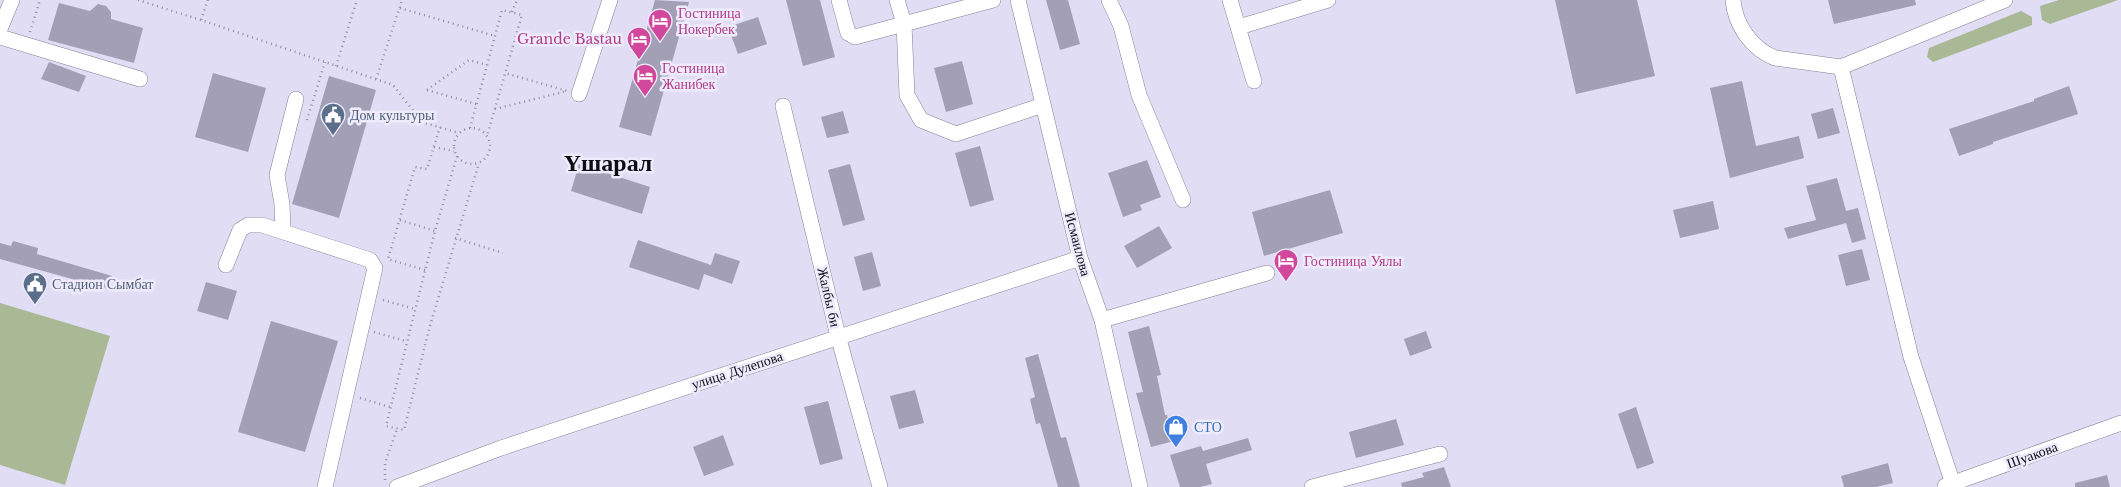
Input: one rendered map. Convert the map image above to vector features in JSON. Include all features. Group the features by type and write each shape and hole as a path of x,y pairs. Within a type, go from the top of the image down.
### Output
{"street":[{"path":"0,29 12,0"},
{"path":"579,94 610,0"},
{"path":"839,0 848,33 855,37 993,0"},
{"path":"897,0 904,24 907,95 921,120 956,134 1043,105"},
{"name":"Исмаилова","path":"1018,0 1080,258 1102,320 1140,487"},
{"path":"1109,0 1121,26 1139,94 1183,200"},
{"path":"1230,0 1254,80"},
{"path":"1239,27 1328,0"},
{"path":"1733,0 1734,10 1744,33 1767,55 1775,58 1841,67 2005,0"},
{"path":"0,38 140,79"},
{"path":"1841,67 1911,357 1948,485"},
{"path":"283,230 282,204 277,175 296,99"},
{"name":"Жалбы би","path":"783,106 838,336 880,487"},
{"path":"226,265 240,230 248,225 262,224 370,260 375,268 325,487"},
{"name":"улица Дулепова","path":"397,487 502,448 1080,258"},
{"path":"1102,320 1267,273"},
{"name":"Шуакова","path":"1948,485 2121,423"},
{"path":"1312,487 1440,454"}],"path":[{"path":"25,45 40,0"},
{"path":"138,0 393,85 422,122 459,133"},
{"path":"202,20 208,0"},
{"path":"336,66 357,0"},
{"path":"376,80 402,0"},
{"path":"512,12 517,0"},
{"path":"400,8 495,36"},
{"path":"457,156 435,230 390,407 386,426 397,429 404,430 455,238 479,163 488,154 490,148 487,136 522,15 502,10 470,128"},
{"path":"477,104 427,90 469,60 487,65"},
{"path":"495,109 567,91 505,73"},
{"path":"425,270 388,259 415,167 427,169 440,127"},
{"path":"479,163 467,164 457,156 454,151 455,138 459,133 470,128 487,136"},
{"path":"434,147 454,151"},
{"path":"400,220 435,230"},
{"path":"455,238 503,253"},
{"path":"369,296 415,309"},
{"path":"362,329 406,341"},
{"path":"346,394 390,407"},
{"path":"384,487 385,463 397,429"}],"green space":[{"path":"2059,0 2118,0 2050,24 2042,20 2040,6"},
{"path":"2021,11 2032,17 2032,25 1933,62 1927,57 1929,48"},
{"path":"0,303 110,336 65,485 0,465"}],"building":[{"path":"655,0 689,2 651,136 619,127"},
{"path":"786,0 820,0 835,57 803,66"},
{"path":"1046,0 1068,0 1080,44 1060,50"},
{"path":"1555,0 1637,0 1655,76 1576,94"},
{"path":"1828,0 1915,0 1916,5 1834,24"},
{"path":"59,3 90,11 98,4 106,6 111,12 111,19 143,28 134,63 48,40"},
{"path":"758,17 767,44 738,54 728,27"},
{"path":"962,61 973,104 946,112 934,68"},
{"path":"49,62 86,76 79,92 41,79"},
{"path":"213,73 266,88 248,152 195,137"},
{"path":"329,76 376,90 339,218 292,204"},
{"path":"1742,81 1756,146 1799,136 1804,158 1730,178 1710,88"},
{"path":"2069,86 2078,114 1993,142 1993,144 1959,156 1949,129 2034,101 2034,99"},
{"path":"1833,108 1840,133 1818,139 1811,114"},
{"path":"843,111 849,133 827,138 821,117"},
{"path":"980,146 994,200 970,207 955,153"},
{"path":"1147,160 1161,197 1140,205 1142,210 1123,217 1108,173"},
{"path":"579,164 650,187 642,214 571,191"},
{"path":"850,164 865,220 843,226 828,170"},
{"path":"1837,178 1846,211 1858,208 1866,239 1852,243 1846,223 1788,239 1784,228 1816,220 1806,186"},
{"path":"1330,190 1343,233 1264,256 1252,212"},
{"path":"1713,201 1719,229 1680,238 1673,210"},
{"path":"1159,226 1172,248 1137,268 1124,246"},
{"path":"638,240 711,265 715,253 740,261 732,284 704,274 699,290 629,267"},
{"path":"13,241 38,248 37,254 112,276 108,289 0,259 0,243 11,246"},
{"path":"1862,249 1870,280 1846,286 1838,255"},
{"path":"872,252 881,286 863,291 854,257"},
{"path":"206,282 237,291 228,320 197,311"},
{"path":"271,321 338,341 305,452 238,432"},
{"path":"1149,326 1161,375 1157,376 1165,415 1167,415 1174,441 1151,447 1136,393 1143,392 1128,332"},
{"path":"1426,331 1432,348 1410,356 1404,339"},
{"path":"1038,354 1061,438 1066,437 1080,487 1058,487 1040,423 1036,424 1030,399 1035,397 1025,358"},
{"path":"915,390 924,423 899,429 890,396"},
{"path":"828,401 843,459 820,465 804,407"},
{"path":"1636,407 1654,463 1637,469 1618,414"},
{"path":"1396,419 1404,445 1356,458 1349,432"},
{"path":"723,435 734,465 704,476 693,447"},
{"path":"1248,438 1252,450 1206,464 1212,484 1200,487 1180,487 1170,455 1201,446 1203,451"},
{"path":"1888,463 1893,483 1876,487 1844,487 1841,476"},
{"path":"1444,467 1451,487 1402,487 1401,483 1424,477 1422,473"},
{"path":"2107,475 2110,487 2075,487 2075,483"}],"place":[{"name":"Гостиница Нокербек","path":"660,42"},
{"name":"Grande Bastau","path":"639,60"},
{"name":"Гостиница Жанибек","path":"645,97"},
{"name":"Дом культуры","path":"333,136"},
{"name":"Гостиница Уялы","path":"1286,282"},
{"name":"Стадион Сымбат","path":"35,305"},
{"name":"СТО","path":"1176,448"}],"district":[{"name":"Үшарал","path":"608,163"}]}
